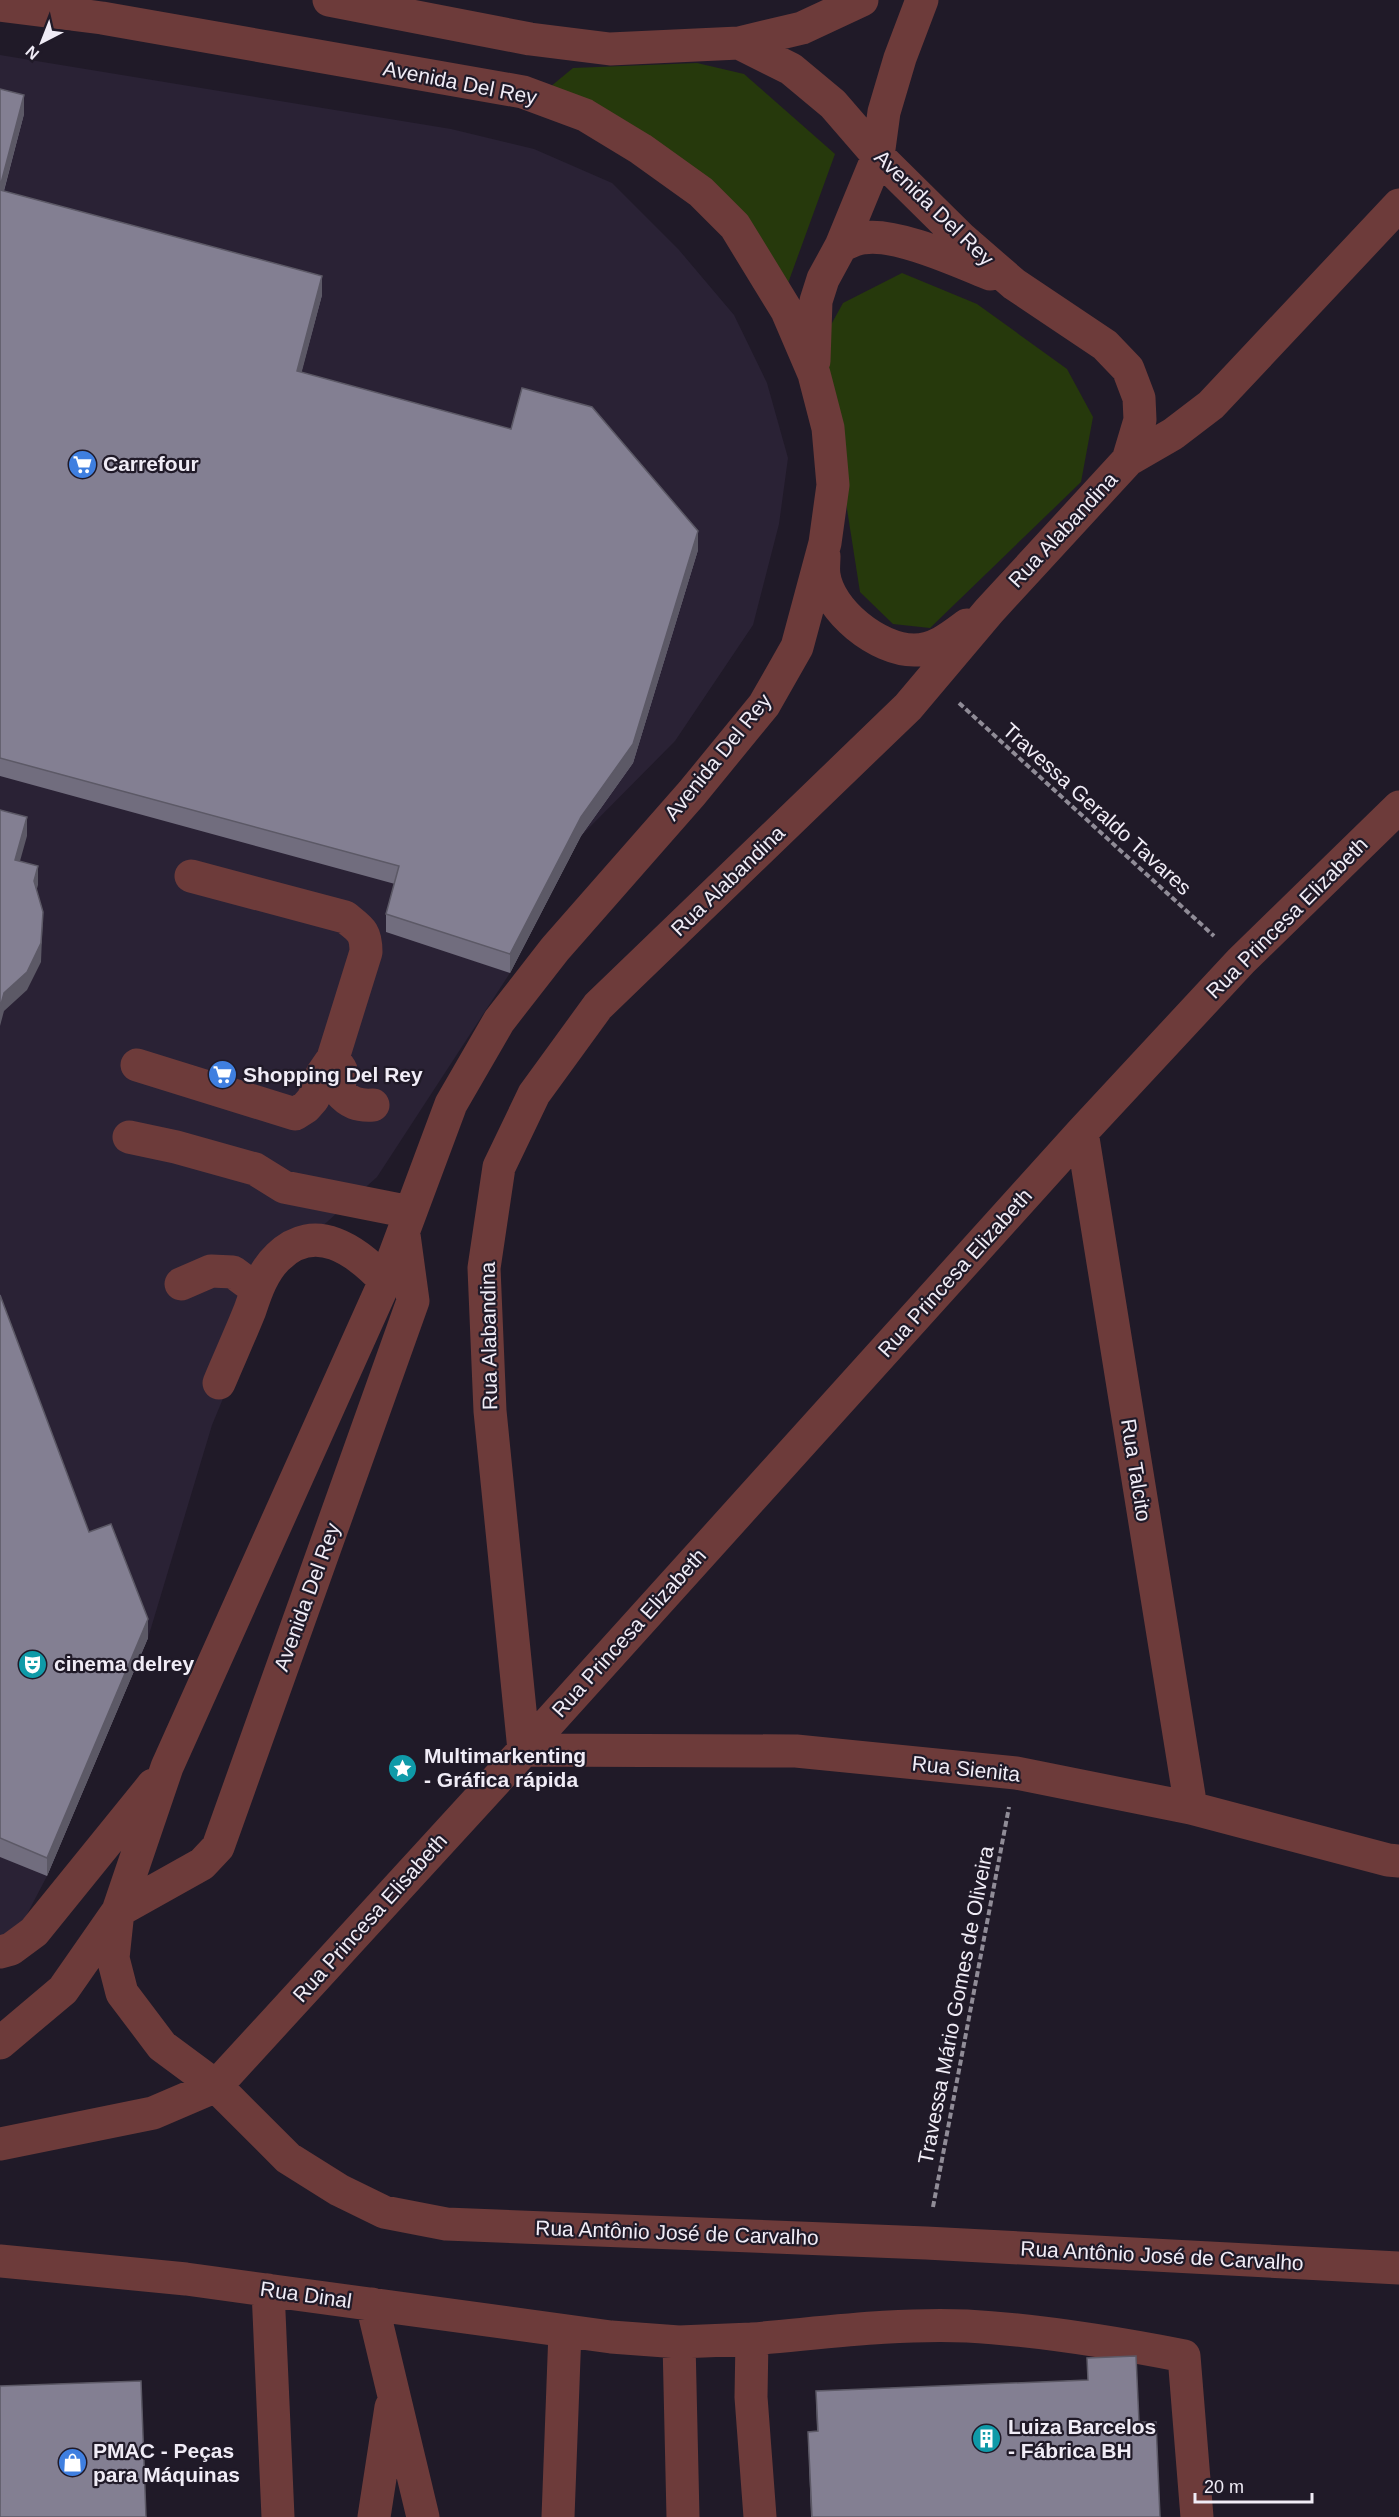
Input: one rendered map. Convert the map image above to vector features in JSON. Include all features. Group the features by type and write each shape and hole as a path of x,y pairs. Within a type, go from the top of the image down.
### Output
{"street":[{"path":"329,0 422,9 530,39 610,50 739,43 802,28 862,0"},
{"path":"814,374 816,301 823,279 840,246 878,156 887,101 922,0"},
{"name":"Avenida Del Rey","path":"0,5 102,18 523,92 585,115 641,149 692,186 735,226 787,311 814,374 828,428 833,485 825,543 797,647 764,705 692,793 555,949 499,1021 451,1104 385,1281 167,1767 118,1911 63,1990 0,2043"},
{"name":"Avenida Del Rey","path":"739,43 790,69 832,104 878,156 961,238 1014,284 1106,345 1128,369 1139,398 1140,420 1128,460"},
{"name":"Rua Alabandina","path":"524,1750 490,1410 484,1268 499,1167 534,1094 598,1006 908,707 989,611 1128,460 1173,434 1211,405 1399,205"},
{"path":"840,246 864,237 894,240 937,253 1014,284"},
{"path":"825,543 824,576 835,603 872,638 913,650 937,646 989,611"},
{"name":"Rua Princesa Elizabeth","path":"524,1750 1082,1131 1241,961 1399,807"},
{"path":"137,1065 295,1114 313,1099 322,1074 333,1058 366,952 366,940 362,931 345,917 190,876"},
{"path":"333,1058 341,1070 339,1091 348,1101 362,1106 373,1105"},
{"name":"Rua Talcito","path":"1082,1131 1191,1808"},
{"path":"132,1148 176,1147 255,1169 284,1187 407,1221"},
{"name":"Avenida Del Rey","path":"118,1911 202,1864 218,1847 413,1301 407,1221"},
{"path":"219,1383 256,1289 278,1257 302,1242 323,1240 342,1246 365,1260 385,1281"},
{"path":"181,1284 211,1271 233,1272 256,1289"},
{"name":"Rua Sienita","path":"524,1750 796,1751 1016,1773 1191,1808 1399,1861"},
{"name":"Rua Princesa Elisabeth","path":"216,2086 524,1750"},
{"path":"0,1952 11,1949 34,1932 167,1767"},
{"name":"Rua Antônio José de Carvalho","path":"118,1911 112,1958 122,1993 162,2046 216,2086 288,2158 339,2190 384,2212 446,2224 926,2243 1399,2268"},
{"path":"0,2144 153,2114 216,2086"},
{"name":"Rua Dinal","path":"0,2260 186,2279 611,2337 679,2342 752,2339 860,2329 966,2326 1090,2338 1184,2356 1197,2517"},
{"path":"268,2290 278,2517"},
{"path":"372,2304 423,2517"},
{"path":"558,2517 565,2331"},
{"path":"752,2339 751,2397 760,2517"},
{"path":"679,2342 682,2517"},
{"path":"374,2517 393,2391"}],"path":[{"name":"Travessa Geraldo Tavares","path":"933,679 1241,961"},
{"name":"Travessa Mário Gomes de Oliveira","path":"926,2243 1016,1773"}],"shaded area":[{"name":"Shopping Del Rey","path":"0,55 451,129 534,149 612,183 679,250 734,315 767,383 788,458 779,524 753,625 675,741 581,836 510,973 377,1177 278,1266 212,1425 148,1638 47,1876 25,1918 0,1945"}],"green space":[{"path":"697,63 744,74 835,154 787,286 725,205 550,87 573,68"},
{"path":"902,273 977,304 1067,369 1093,417 1081,482 930,628 893,624 860,592 821,343 843,303"}],"building":[{"path":"0,89 24,95 0,187"},
{"path":"0,190 322,276 297,371 511,429 522,388 592,407 698,531 633,744 581,817 510,954 386,914 399,866 0,758"},
{"path":"0,810 27,817 15,860 38,866 34,881 43,912 41,943 27,972 4,993 0,1008"},
{"path":"0,1295 89,1532 111,1524 148,1619 47,1858 0,1838"},
{"name":"Luiza Barcelos - Fábrica BH","path":"1136,2356 1139,2422 1156,2422 1160,2517 812,2517 808,2432 818,2431 816,2391 1088,2380 1087,2358"},
{"name":"PMAC - Peças para Máquinas","path":"141,2381 146,2517 0,2517 0,2386"}],"place":[{"name":"Carrefour","path":"82,464"},
{"name":"Shopping Del Rey","path":"222,1075"},
{"name":"cinema delrey","path":"33,1664"},
{"name":"Multimarkenting - Gráfica rápida","path":"403,1768"},
{"name":"Luiza Barcelos - Fábrica BH","path":"987,2439"},
{"name":"PMAC - Peças para Máquinas","path":"72,2463"}]}
